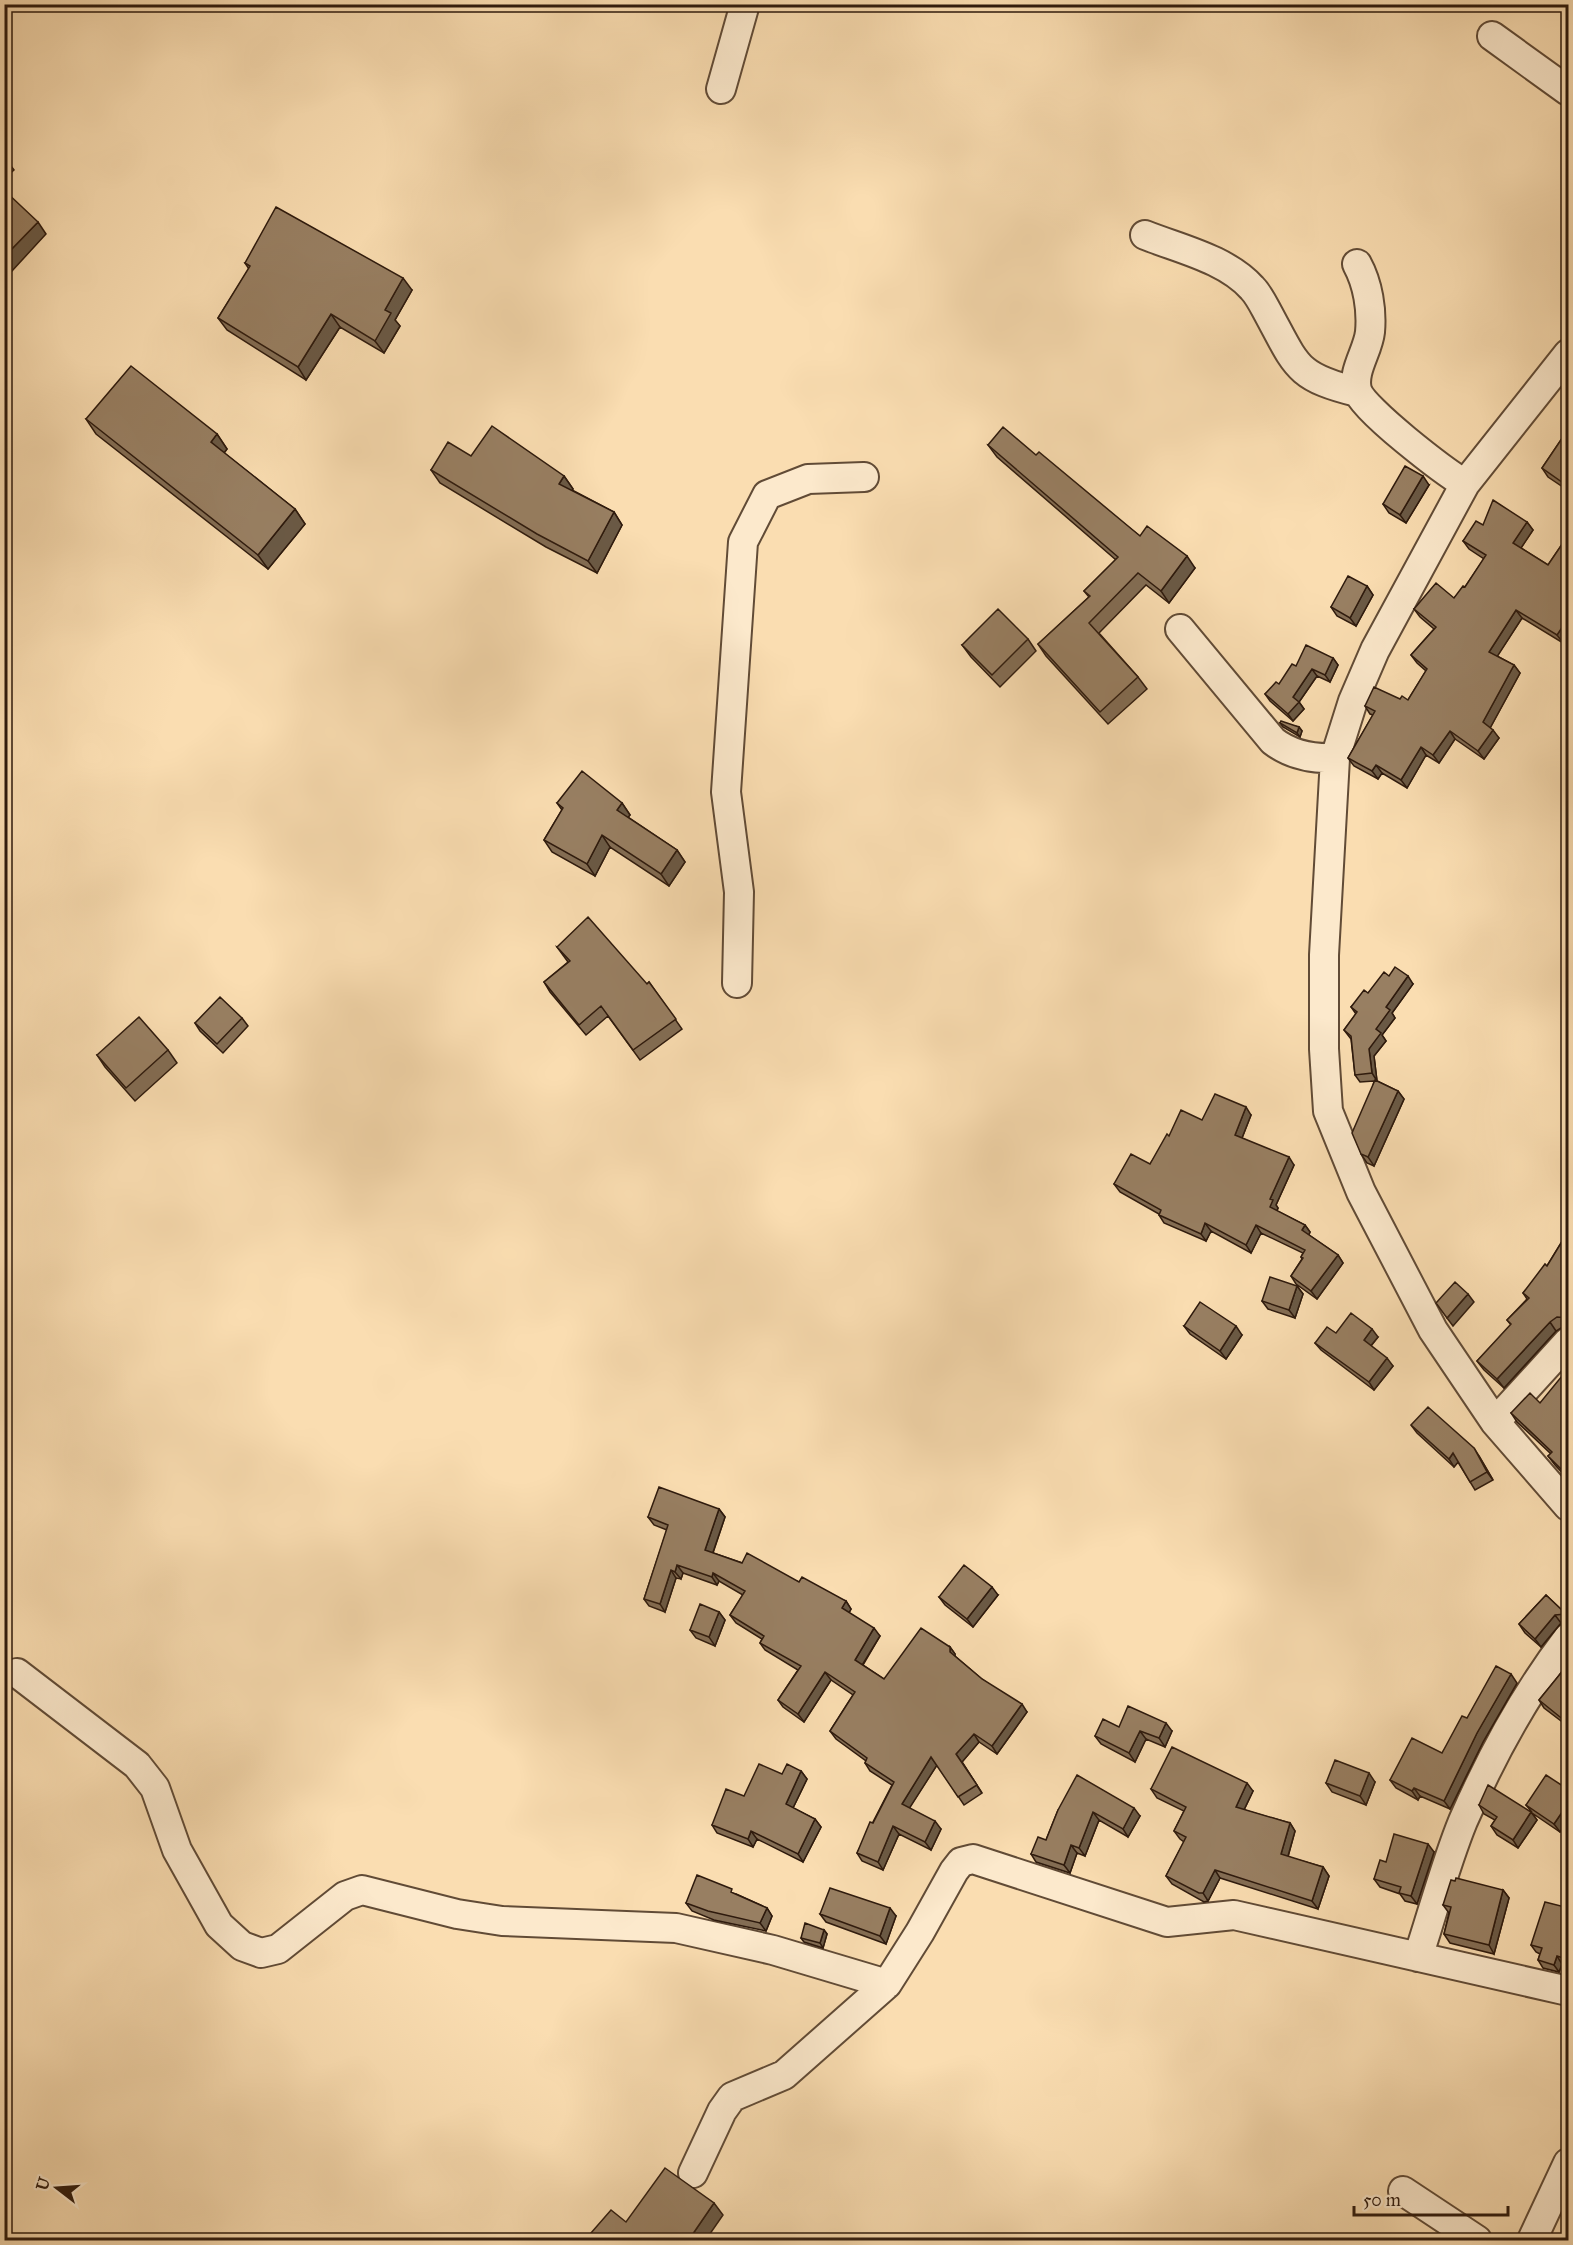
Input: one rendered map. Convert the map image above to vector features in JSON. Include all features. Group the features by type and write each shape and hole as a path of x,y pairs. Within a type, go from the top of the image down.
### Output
{"street":[{"path":"721,89 745,4"},
{"path":"1492,36 1569,90"},
{"path":"1145,235 1218,264 1242,278 1253,289 1293,361 1309,375 1327,385 1358,392"},
{"path":"1357,264 1365,278 1370,332 1356,378 1358,392 1364,401 1404,438 1455,478"},
{"path":"1569,354 1455,478 1353,701 1324,758 1324,1049 1328,1112 1361,1192 1433,1330 1495,1422 1569,1506"},
{"path":"737,983 739,892 726,792 743,542 767,495 808,479 864,477"},
{"path":"1180,629 1264,732 1287,751 1324,758"},
{"path":"1495,1422 1569,1342"},
{"path":"1418,1957 1462,1823 1495,1754 1553,1658 1569,1638"},
{"path":"16,1673 137,1765 155,1788 177,1850 219,1925 242,1946 261,1953 278,1949 345,1896 362,1890 457,1914 502,1921 676,1928 773,1950 886,1984"},
{"path":"693,2174 722,2111 732,2097 784,2075 886,1984 920,1932 954,1871 961,1862 974,1859 1167,1922 1234,1915 1569,1991"},
{"path":"1532,2241 1569,2163"},
{"path":"1403,2191 1477,2241"}],"building":[{"path":"4,190 38,222 4,257"},
{"path":"276,207 403,278 385,310 391,313 375,341 331,314 298,367 218,318 250,266 245,263"},
{"path":"131,366 217,434 211,442 295,509 258,555 86,419"},
{"path":"492,426 564,476 559,484 614,512 588,561 537,534 431,470 448,442 471,456"},
{"path":"1003,427 1036,455 1039,452 1140,536 1147,526 1187,556 1161,591 1138,573 1089,623 1138,677 1100,712 1038,644 1090,596 1084,591 1118,557 988,445"},
{"path":"1569,428 1569,487 1542,468"},
{"path":"1405,466 1423,476 1400,515 1383,504"},
{"path":"1493,500 1527,522 1513,543 1548,565 1569,534 1569,617 1557,635 1516,610 1489,652 1514,665 1483,722 1493,730 1478,751 1450,731 1433,755 1421,747 1401,780 1376,765 1372,771 1348,758 1375,711 1365,706 1374,687 1400,699 1402,696 1408,700 1427,669 1411,655 1436,627 1414,609 1436,583 1454,598 1463,586 1465,587 1486,555 1463,541 1476,521 1483,525"},
{"path":"1348,576 1367,586 1350,618 1331,607"},
{"path":"998,609 1028,639 992,675 962,645"},
{"path":"1306,645 1333,658 1325,675 1312,669 1293,697 1299,702 1288,714 1265,694 1276,682 1279,684 1292,664 1296,666"},
{"path":"1281,721 1299,727 1297,733 1280,723"},
{"path":"582,771 622,803 617,810 677,850 661,874 602,835 587,864 544,840 563,808 557,803"},
{"path":"588,917 647,984 649,982 676,1019 633,1050 601,1006 579,1025 544,982 570,961 557,947"},
{"path":"1395,967 1408,976 1386,1007 1390,1010 1376,1029 1381,1033 1369,1049 1372,1073 1355,1075 1351,1036 1344,1030 1357,1012 1351,1007 1364,990 1368,993 1384,972 1389,976"},
{"path":"220,997 242,1018 217,1044 195,1023"},
{"path":"139,1017 168,1050 126,1088 97,1055"},
{"path":"1375,1080 1398,1091 1368,1157 1361,1154 1352,1133"},
{"path":"1215,1094 1246,1107 1235,1135 1289,1157 1270,1199 1273,1200 1270,1207 1305,1225 1302,1230 1338,1255 1311,1291 1291,1276 1303,1258 1301,1257 1305,1250 1256,1225 1246,1245 1205,1223 1201,1234 1159,1215 1161,1210 1114,1184 1131,1154 1150,1164 1167,1134 1169,1136 1181,1110 1202,1120"},
{"path":"1569,1230 1569,1318 1557,1317 1550,1322 1497,1379 1477,1361 1511,1324 1507,1320 1529,1298 1523,1293 1545,1264 1547,1266"},
{"path":"1270,1277 1297,1286 1289,1310 1262,1301"},
{"path":"1455,1282 1468,1294 1447,1318 1436,1303"},
{"path":"1200,1302 1236,1326 1220,1351 1184,1326"},
{"path":"1351,1313 1372,1329 1364,1340 1387,1358 1369,1382 1315,1343 1327,1327 1336,1333"},
{"path":"1562,1376 1569,1382 1569,1477 1548,1456 1552,1452 1511,1413 1530,1393 1540,1403"},
{"path":"1428,1407 1474,1448 1487,1472 1470,1482 1453,1453 1449,1459 1411,1425"},
{"path":"659,1487 719,1509 705,1550 742,1563 747,1553 799,1582 802,1577 846,1601 842,1608 874,1628 855,1660 884,1679 921,1628 950,1647 950,1652 982,1679 1022,1704 992,1746 974,1734 956,1754 977,1785 958,1797 931,1757 902,1804 935,1821 925,1842 893,1826 878,1862 857,1853 870,1822 873,1823 894,1782 865,1763 867,1758 830,1731 855,1692 825,1672 798,1714 778,1700 801,1666 760,1643 764,1636 730,1615 745,1591 713,1573 712,1577 677,1565 675,1572 671,1570 660,1604 644,1599 668,1525 648,1517"},
{"path":"964,1565 992,1587 967,1619 939,1597"},
{"path":"1546,1595 1566,1614 1555,1615 1535,1639 1519,1624"},
{"path":"700,1604 719,1612 709,1637 690,1630"},
{"path":"1569,1663 1569,1717 1565,1721 1539,1700"},
{"path":"1496,1666 1511,1674 1477,1733 1444,1801 1414,1788 1412,1791 1390,1780 1412,1738 1442,1753 1462,1716 1467,1718"},
{"path":"1128,1706 1166,1723 1159,1738 1140,1731 1129,1753 1095,1736 1103,1719 1119,1727"},
{"path":"1172,1747 1247,1783 1236,1807 1290,1823 1281,1854 1323,1867 1312,1901 1215,1870 1203,1893 1166,1876 1186,1837 1174,1831 1186,1807 1151,1789"},
{"path":"1335,1760 1369,1773 1360,1796 1326,1783"},
{"path":"759,1764 782,1774 787,1764 801,1771 786,1804 815,1819 798,1854 751,1831 748,1839 712,1825 726,1789 744,1796"},
{"path":"1077,1775 1134,1808 1123,1829 1093,1812 1079,1848 1071,1845 1064,1865 1031,1854 1038,1837 1046,1840 1058,1810"},
{"path":"1546,1775 1569,1790 1569,1802 1554,1824 1526,1805"},
{"path":"1488,1785 1531,1812 1513,1840 1491,1826 1497,1817 1479,1805"},
{"path":"1394,1834 1428,1844 1411,1896 1399,1893 1401,1887 1374,1879 1380,1860 1386,1862"},
{"path":"697,1875 732,1889 731,1892 767,1908 760,1923 708,1911 686,1903"},
{"path":"1456,1878 1503,1890 1489,1945 1444,1934 1451,1907 1443,1905 1451,1880 1455,1881"},
{"path":"830,1888 890,1908 880,1936 820,1914"},
{"path":"1545,1902 1569,1908 1569,1960 1557,1956 1554,1965 1538,1960 1542,1948 1531,1945"},
{"path":"805,1923 824,1930 820,1943 801,1938"},
{"path":"665,2168 714,2203 688,2241 584,2241 611,2210 626,2222"}]}
